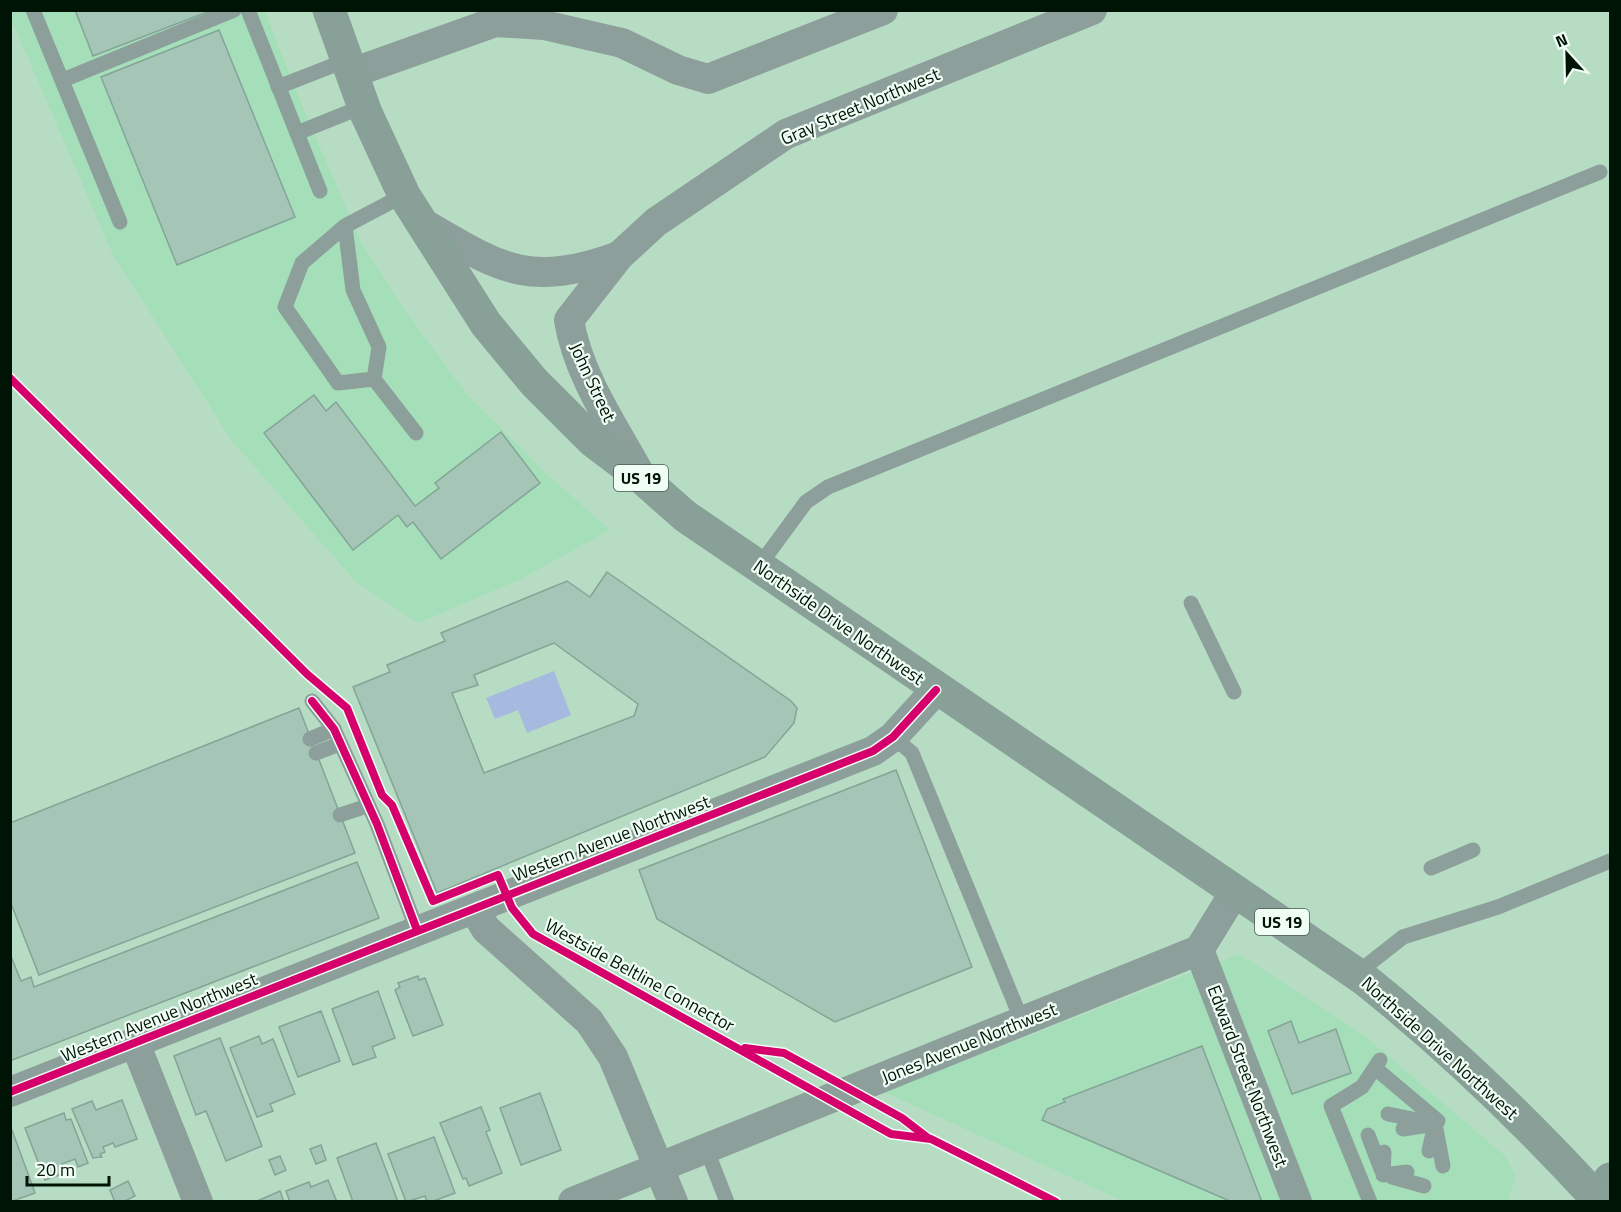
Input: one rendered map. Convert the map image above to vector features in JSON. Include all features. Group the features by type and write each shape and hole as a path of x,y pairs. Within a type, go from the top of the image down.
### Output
{"main road":[{"name":"Northside Drive Northwest","path":"329,10 364,106 404,195 486,324 534,382 592,441 642,478 685,516 936,690 1236,890 1356,974 1448,1050 1601,1194"}],"street":[{"path":"349,67 495,22 544,25 622,43 678,70 708,79 883,10"},
{"name":"Gray Street Northwest","path":"619,256 656,222 786,134 1092,10"},
{"path":"421,222 484,259 517,270 551,274 584,269 619,256"},
{"name":"John Street","path":"619,256 569,320 572,339 590,381 642,478"},
{"name":"Western Avenue Northwest","path":"10,1092 873,751 893,736 936,690"},
{"path":"1199,950 1236,890"},
{"path":"474,909 486,929 589,1021 613,1057 673,1202"},
{"name":"Jones Avenue Northwest","path":"573,1202 1199,950"},
{"name":"Edward Street Northwest","path":"1199,950 1297,1202"},
{"path":"135,1043 198,1202"}],"lane":[{"path":"33,10 120,222"},
{"path":"63,80 234,10"},
{"path":"248,10 320,191"},
{"path":"278,87 349,67"},
{"path":"297,133 364,106"},
{"path":"759,566 806,502 828,488 1600,172"},
{"path":"374,380 338,383 285,308 302,263 345,226 404,195"},
{"path":"345,226 353,290 379,347 374,380 416,433"},
{"path":"1191,603 1234,692"},
{"path":"312,701 337,737 417,930"},
{"path":"893,736 912,753 1022,1021"},
{"path":"313,746 337,737"},
{"path":"340,815 367,806"},
{"path":"1431,868 1473,850"},
{"path":"1356,974 1403,937 1498,907 1611,861"},
{"path":"1368,1197 1331,1106 1362,1087 1377,1064 1438,1121 1429,1151"},
{"path":"1388,1114 1436,1124"},
{"path":"1403,1129 1436,1124"},
{"path":"1436,1124 1443,1166"},
{"path":"1368,1135 1383,1175"},
{"path":"706,1148 727,1202"},
{"path":"1368,1197 1383,1175 1384,1152"},
{"path":"1383,1175 1407,1172"},
{"path":"1383,1175 1424,1186"}],"shaded area":[{"path":"10,11 265,11 303,108 361,242 399,302 465,392 550,477 610,530 519,580 418,623 356,582 232,441 113,255 11,19"},
{"path":"1239,954 1365,1036 1504,1155 1516,1175 1508,1201 1123,1201 884,1092"}],"water":[{"path":"554,671 571,715 527,733 518,710 495,719 486,698"}],"building":[{"path":"75,10 210,10 210,11 93,56"},
{"path":"219,30 295,217 177,265 101,77"},
{"path":"314,395 326,411 336,402 415,506 439,488 435,483 501,432 540,483 441,559 413,522 407,527 398,515 353,550 264,433"},
{"path":"607,572 791,701 797,708 794,723 765,757 437,893 353,687 390,672 387,665 445,641 441,633 567,581 590,597","holes":["554,643 638,704 634,716 484,773 452,693 478,685 474,675"]},
{"path":"299,708 355,853 39,975 10,901 10,823"},
{"path":"896,770 972,967 835,1022 657,919 639,870"},
{"path":"357,862 379,918 10,1061 10,954 21,981 31,977 34,987"},
{"path":"418,976 419,980 425,978 443,1025 413,1036 395,990 400,987 398,983"},
{"path":"378,991 395,1038 372,1047 376,1057 353,1065 332,1009"},
{"path":"321,1011 340,1061 298,1077 279,1027"},
{"path":"1291,1021 1299,1043 1336,1029 1351,1073 1292,1094 1268,1031"},
{"path":"259,1036 262,1044 273,1039 295,1094 270,1104 273,1111 257,1117 230,1048"},
{"path":"220,1038 262,1146 226,1161 206,1111 196,1115 174,1056"},
{"path":"1202,1046 1262,1202 1232,1202 1042,1120 1047,1109 1065,1102 1063,1099"},
{"path":"540,1093 561,1150 521,1165 500,1108"},
{"path":"122,1100 137,1139 115,1147 113,1143 103,1147 105,1152 100,1154 102,1157 93,1158 72,1109 92,1101 96,1110"},
{"path":"481,1107 490,1130 486,1132 502,1173 469,1186 466,1178 463,1179 440,1123"},
{"path":"64,1113 66,1120 71,1119 88,1163 78,1167 75,1159 62,1164 65,1173 45,1180 25,1128"},
{"path":"12,1130 35,1193 10,1202 10,1131"},
{"path":"434,1137 455,1193 431,1202 427,1202 425,1196 406,1202 388,1154"},
{"path":"376,1143 398,1202 353,1202 337,1158"},
{"path":"321,1145 326,1160 316,1164 310,1149"},
{"path":"280,1156 286,1170 275,1175 269,1160"},
{"path":"328,1180 337,1202 290,1202 286,1191 309,1182 311,1187"},
{"path":"128,1181 135,1196 123,1202 115,1202 110,1190"},
{"path":"280,1191 284,1202 255,1202"}],"cycle path":[{"name":"Westside Beltline Connector","path":"10,378 307,674 347,708 382,795 392,805 433,901 498,875 512,908 533,934 891,1134 931,1139 1056,1202"},
{"path":"10,1092 873,751 893,737 936,690"},
{"path":"312,701 334,729 377,824 417,930"},
{"path":"745,1048 784,1053 902,1118 928,1138"}]}
